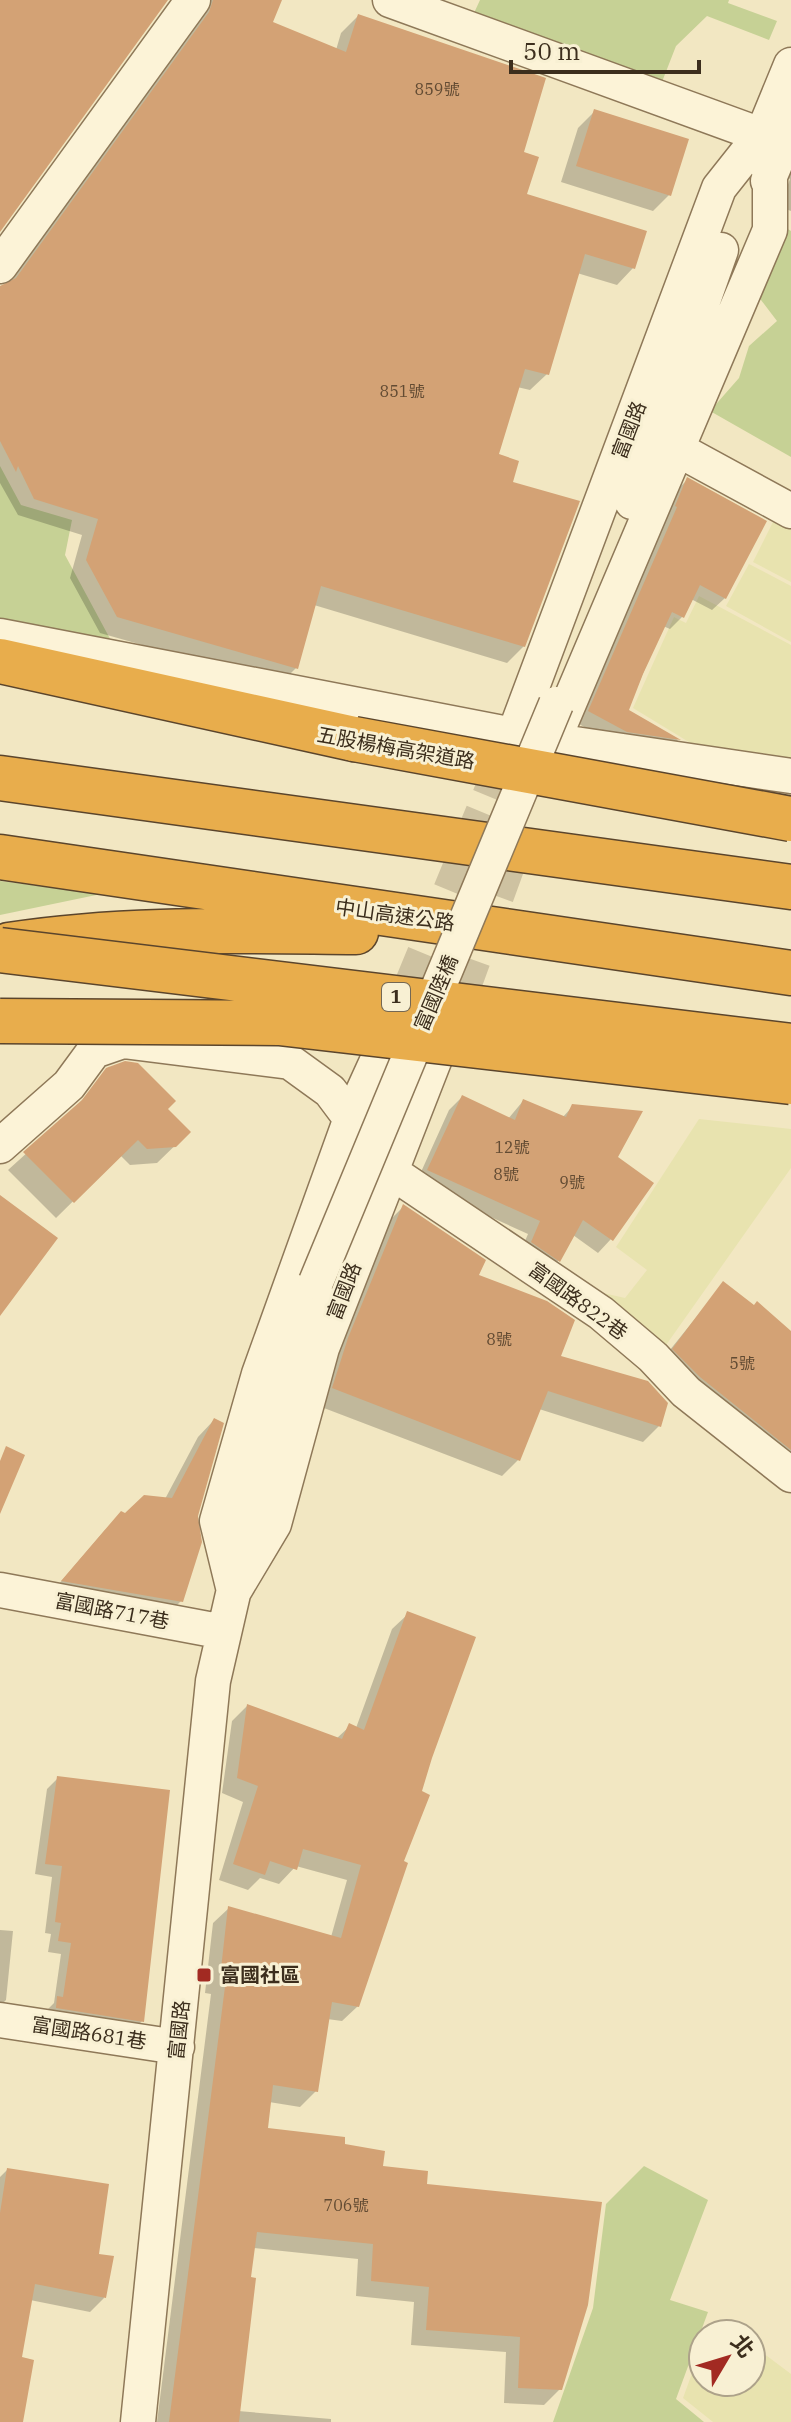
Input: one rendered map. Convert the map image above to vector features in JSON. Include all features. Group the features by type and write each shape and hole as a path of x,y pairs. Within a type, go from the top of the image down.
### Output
{"highway":[{"path":"0,661 354,739"},
{"name":"五股楊梅高架道路","path":"0,687 354,739 791,819"},
{"path":"0,766 331,821"},
{"path":"0,778 331,821 791,887"},
{"name":"中山高速公路","path":"0,857 791,973"},
{"path":"0,948 72,935 169,930 526,934"},
{"name":"1","path":"0,948 791,1046"},
{"path":"0,1021 279,1023 791,1082"}],"street":[{"path":"0,266 193,0"},
{"path":"390,0 776,130"},
{"name":"富國路","path":"553,742 770,230 770,176 776,130 791,65"},
{"name":"富國路","path":"602,589 776,130"},
{"name":"富國路","path":"514,735 719,188 776,130"},
{"path":"770,176 791,205"},
{"name":"富國路","path":"556,704 770,176"},
{"path":"677,449 791,511"},
{"path":"0,636 553,742 791,776"},
{"name":"富國陸橋","path":"316,1282 556,704"},
{"name":"富國路","path":"234,1591 217,1521 259,1374 351,1118 411,985"},
{"name":"富國路","path":"234,1591 274,1524 322,1348 462,992"},
{"name":"富國路822巷","path":"0,1146 69,1085 94,1051 123,1041 290,1062 330,1091 390,1171 601,1313 653,1357 686,1392 791,1475"},
{"path":"382,1049 433,1061 791,1103"},
{"name":"富國路","path":"138,2422 213,1681 284,1387 316,1282"},
{"name":"富國路717巷","path":"0,1590 224,1632"},
{"name":"富國路681巷","path":"0,2020 177,2047"}],"shaded area":[{"path":"776,516 791,524 791,582 753,562"},
{"path":"749,564 791,586 791,642 726,606"},
{"path":"699,596 791,645 791,795 725,764 633,708 674,617 686,623"},
{"path":"699,1119 791,1129 791,1168 659,1355 594,1291 625,1298 647,1270 616,1247"},
{"path":"767,2356 791,2374 791,2422 713,2422 683,2398 687,2387 687,2398 767,2398"}],"green space":[{"path":"480,0 729,0 728,3 777,21 769,40 707,16 676,46 660,87 469,24"},
{"path":"786,228 791,231 791,457 710,411 739,378 749,346 777,321 758,296"},
{"path":"0,466 21,505 72,520 65,555 115,648 0,622"},
{"path":"0,881 101,894 0,915"},
{"path":"644,2166 708,2200 670,2300 708,2312 706,2318 687,2318 687,2369 676,2399 704,2422 553,2422 593,2308 606,2204"}],"building":[{"path":"0,0 168,0 0,232"},
{"path":"213,0 282,0 273,22 346,52 358,14 546,78 524,152 539,157 527,194 647,231 635,269 585,254 549,375 525,369 499,454 519,461 513,482 580,501 525,647 321,586 298,669 117,617 86,560 98,519 34,499 18,466 16,472 0,441 0,286 16,278 209,12"},
{"path":"594,109 689,139 671,196 576,166"},
{"path":"687,477 767,521 726,599 700,585 684,618 672,612 643,674 629,710 681,740 627,732 588,711 677,507"},
{"path":"125,1061 138,1063 176,1101 168,1109 191,1132 176,1147 147,1149 138,1140 74,1203 23,1152 82,1100 106,1068"},
{"path":"462,1095 515,1120 523,1099 566,1117 572,1104 643,1111 618,1157 654,1183 613,1241 583,1220 560,1262 531,1242 540,1221 427,1170"},
{"path":"0,1195 58,1238 0,1316"},
{"path":"403,1204 486,1260 479,1275 547,1301 575,1320 561,1356 648,1381 668,1403 661,1427 548,1391 520,1461 332,1388 348,1338"},
{"path":"723,1281 754,1305 757,1301 791,1331 791,1450 700,1377 672,1349"},
{"path":"214,1418 224,1423 198,1516 202,1542 183,1602 61,1581 121,1511 125,1513 144,1495 172,1498"},
{"path":"6,1446 25,1455 0,1514 0,1461"},
{"path":"407,1611 476,1637 432,1758 422,1791 430,1795 404,1861 408,1863 359,2007 332,2002 318,2092 273,2085 268,2128 345,2137 345,2144 385,2151 383,2166 428,2171 427,2184 602,2202 588,2305 562,2390 518,2388 520,2337 426,2330 429,2287 371,2281 373,2244 257,2232 251,2277 256,2278 239,2422 169,2422 226,1979 220,1978 228,1906 341,1938 361,1865 303,1849 297,1870 270,1861 265,1875 233,1864 258,1786 237,1778 247,1704 342,1739 349,1723 364,1730"},
{"path":"57,1776 170,1790 144,2022 56,2008 57,1996 63,1997 71,1943 58,1941 61,1923 55,1922 62,1866 45,1864"},
{"path":"7,2168 109,2184 99,2254 114,2256 106,2298 35,2284 22,2357 34,2360 23,2422 0,2422 0,2213"}],"tunnel":[{"path":"411,985 511,743"},
{"path":"462,992 522,827"}],"place":[{"name":"富國社區","path":"204,1975"}]}
